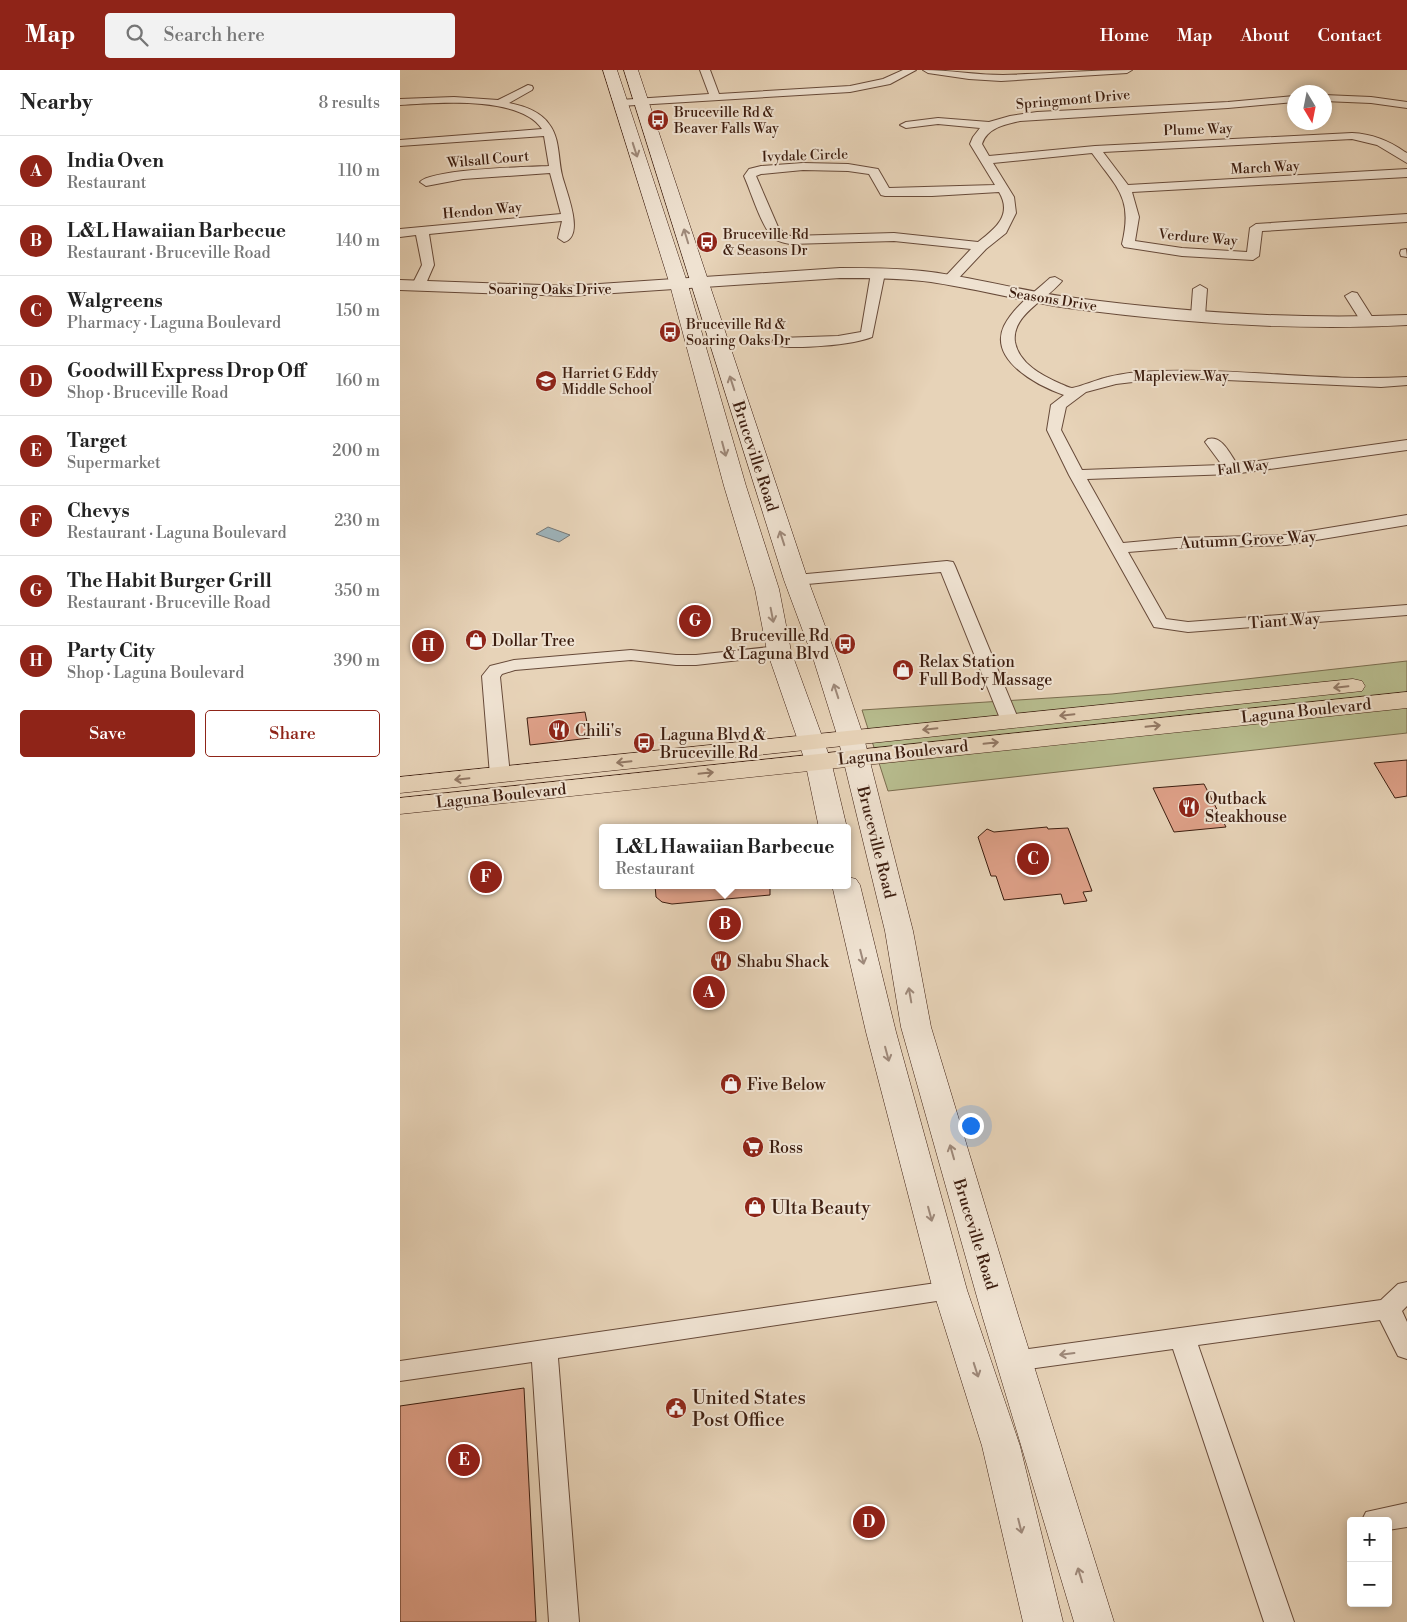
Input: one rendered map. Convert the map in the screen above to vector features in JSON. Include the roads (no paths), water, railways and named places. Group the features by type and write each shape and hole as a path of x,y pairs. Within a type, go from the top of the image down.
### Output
{"main road":[{"name":"Bruceville Road","path":"610,70 620,103 689,284 826,661 853,747 899,931 916,1027 1014,1361 1094,1622"},
{"name":"Bruceville Road","path":"631,70 661,168 676,206 689,284 734,486 767,589 779,652 815,751 832,824"},
{"name":"Laguna Boulevard","path":"853,747 1010,721 1407,680"},
{"name":"Laguna Boulevard","path":"400,806 853,747 1407,700"},
{"name":"Laguna Boulevard","path":"400,785 500,775 815,751"},
{"path":"847,889 881,1032 950,1290 1001,1446 1043,1622"},
{"path":"950,1290 972,1299 980,1310 1029,1458 1056,1496"}],"street":[{"path":"705,70 716,97"},
{"path":"620,103 860,88 886,82 911,70"},
{"path":"928,70 1000,78 1127,70"},
{"path":"499,104 528,88"},
{"path":"1332,98 1407,105"},
{"path":"400,102 452,100 499,104 531,114 543,123 549,132 554,168 567,217 568,227 564,238"},
{"name":"Springmont Drive","path":"991,126 1008,120 1037,115 1228,105 1287,100"},
{"path":"906,125 938,121 991,126"},
{"path":"949,280 981,246 1002,230 1007,221 1010,205 1002,188 977,148 976,140 981,133 991,126"},
{"path":"400,143 549,132"},
{"name":"Plume Way","path":"984,160 1095,149 1317,137 1366,137 1384,143 1407,159"},
{"name":"Verdure Way","path":"1095,149 1124,189 1130,203 1133,216 1128,244 1189,253 1253,256 1256,228 1407,218"},
{"name":"Ivydale Circle","path":"981,246 894,237 790,240 781,238 776,235 750,176 753,172 760,170 844,167 866,169 874,172 885,192 938,192 1002,188"},
{"name":"Wilsall Court","path":"426,182 463,175 554,168"},
{"name":"March Way","path":"1124,189 1407,174"},
{"name":"Hendon Way","path":"400,233 567,217"},
{"path":"419,285 428,265 422,231"},
{"name":"Seasons Drive","path":"689,284 840,273 878,273 949,280 1037,298 1131,311 1312,322 1369,323 1407,320"},
{"path":"779,342 848,339 862,337 867,334 878,273"},
{"path":"1055,281 1016,318 1010,328 1008,340 1011,352 1033,374 1050,385 1073,393"},
{"name":"Soaring Oaks Drive","path":"400,285 560,291 689,284"},
{"path":"1198,316 1200,288"},
{"path":"1352,296 1369,323"},
{"name":"Mapleview Way","path":"1160,624 1054,430 1053,423 1056,410 1073,393 1111,379 1151,374 1357,383 1407,381"},
{"path":"1213,442 1233,469"},
{"name":"Fall Way","path":"1077,475 1199,472 1233,469 1362,449 1407,445"},
{"name":"Autumn Grove Way","path":"1118,548 1177,543 1286,540 1407,520"},
{"path":"796,580 947,566 1010,721"},
{"name":"Tiant Way","path":"1160,624 1198,626 1407,610"},
{"path":"500,775 491,676 496,670 514,665 631,655 685,660 779,652"},
{"path":"400,1371 950,1290"},
{"path":"1014,1361 1388,1309 1407,1291"},
{"path":"1388,1309 1407,1349"},
{"path":"1183,1339 1279,1622"},
{"path":"544,1349 564,1622"},
{"path":"1392,1517 1407,1515"}],"water":[{"path":"548,527 570,535 559,542 536,534"}],"place":[{"name":"Bruceville Rd & Beaver Falls Way","path":"658,120"},
{"name":"Bruceville Rd & Seasons Dr","path":"707,242"},
{"name":"Bruceville Rd & Soaring Oaks Dr","path":"670,332"},
{"name":"Harriet G Eddy Middle School","path":"546,381"},
{"name":"The Habit Burger Grill","path":"695,621"},
{"name":"Dollar Tree","path":"476,640"},
{"name":"Bruceville Rd & Laguna Blvd","path":"845,644"},
{"name":"Party City","path":"428,646"},
{"name":"Relax Station Full Body Massage","path":"903,670"},
{"name":"Chili's","path":"559,730"},
{"name":"Laguna Blvd & Bruceville Rd","path":"644,743"},
{"name":"Outback Steakhouse","path":"1189,807"},
{"name":"Walgreens","path":"1033,859"},
{"name":"Chevys","path":"486,877"},
{"name":"L&L Hawaiian Barbecue","path":"725,924"},
{"name":"Shabu Shack","path":"721,961"},
{"name":"India Oven","path":"709,992"},
{"name":"Five Below","path":"731,1084"},
{"name":"Ross","path":"753,1147"},
{"name":"Ulta Beauty","path":"755,1207"},
{"name":"United States Post Office","path":"676,1408"},
{"name":"Target","path":"464,1460"},
{"name":"Goodwill Express Drop Off","path":"869,1522"}]}
